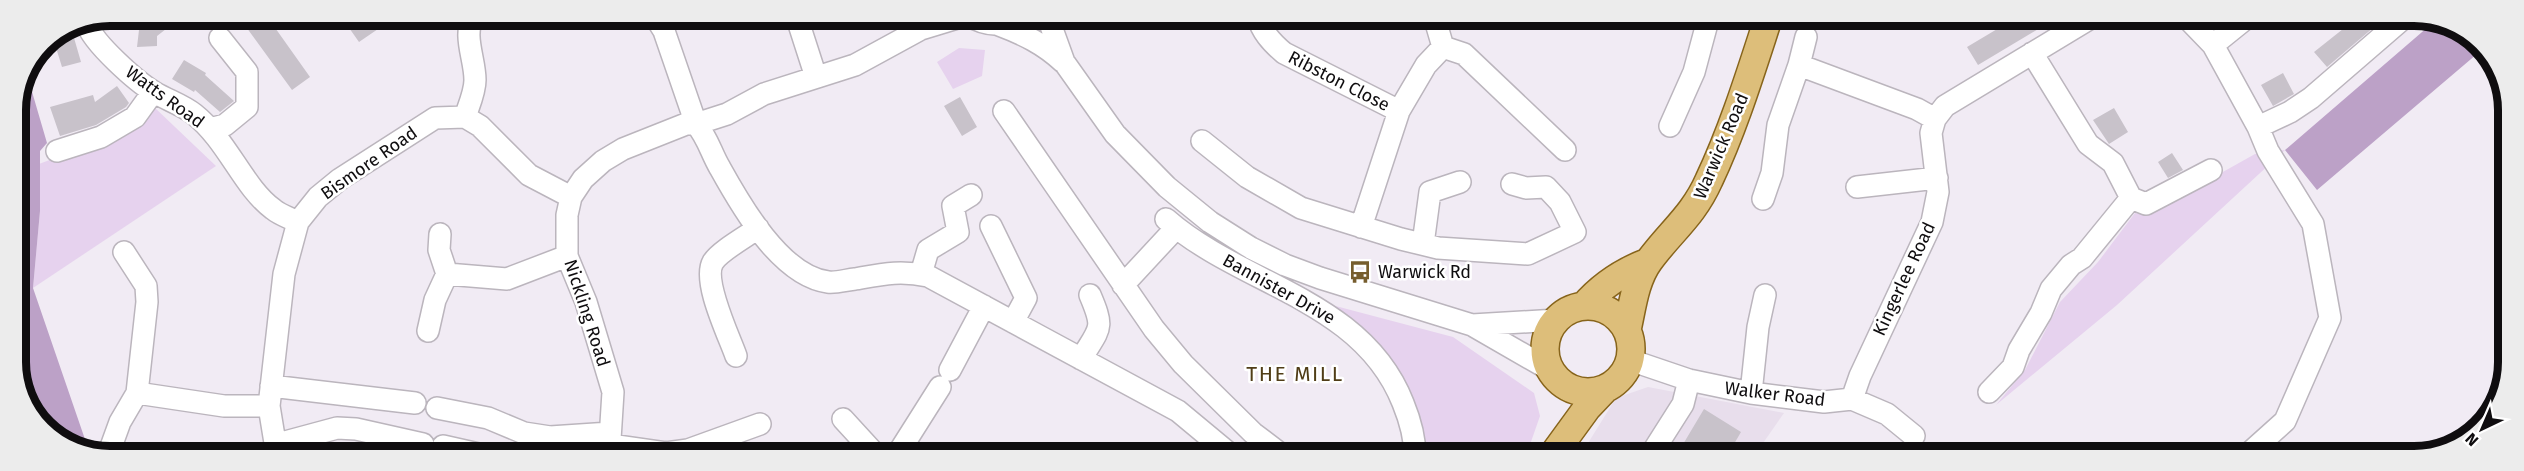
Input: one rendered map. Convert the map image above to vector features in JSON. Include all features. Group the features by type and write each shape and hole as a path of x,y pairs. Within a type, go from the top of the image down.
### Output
{"main road":[{"name":"Warwick Road","path":"1627,330 1635,292 1648,262 1694,209 1709,180 1734,119 1766,26"},
{"name":"Warwick Road","path":"1584,306 1626,270 1648,262"},
{"path":"1554,446 1560,426 1558,378 1547,358 1546,344 1549,331 1557,320 1574,308 1597,307 1609,311 1627,330 1630,340 1630,360 1625,372 1587,408 1558,446"},
{"path":"1558,378 1580,391 1606,388"}],"street":[{"path":"468,26 475,84 465,117 480,126 529,175 571,197"},
{"path":"661,26 696,124 706,135 719,167 758,228 786,262 814,279 829,283 903,271 928,276 1178,411 1221,446"},
{"path":"800,26 816,77"},
{"name":"Nickling Road","path":"610,444 613,392 586,302 567,256 567,215 571,197 583,179 603,160 623,149 686,124 696,124 727,114 764,94 855,65 919,26"},
{"path":"1004,26 1025,34 1048,48 1064,62 1115,134 1136,158 1210,222 1251,248 1285,265 1472,325 1558,378"},
{"path":"1051,26 1064,62"},
{"name":"Ribston Close","path":"1260,26 1270,42 1284,53 1399,111 1425,65 1443,47"},
{"path":"1437,26 1443,47 1464,54 1565,150"},
{"path":"1670,126 1694,72 1706,26"},
{"path":"1799,65 1917,109 1935,119 1945,106 2077,26"},
{"path":"2195,26 2213,45 2258,127 2268,151 2313,224 2330,318 2285,421 2257,446"},
{"path":"2213,45 2237,26"},
{"path":"2258,127 2290,112 2311,98 2397,26"},
{"name":"Watts Road","path":"88,28 111,57 153,92 193,113 216,135 258,194 274,210 298,222"},
{"path":"1763,199 1772,173 1778,125 1799,65 1806,37"},
{"path":"216,135 247,107 247,72 220,38"},
{"path":"2032,53 2088,144 2113,163 2131,198 2146,204 2211,170"},
{"path":"57,151 101,137 135,117 153,92"},
{"path":"1004,111 1154,329 1183,364 1270,446"},
{"path":"1361,227 1399,111"},
{"name":"Bismore Road","path":"275,446 270,396 284,274 298,222 318,197 340,179 435,118 465,117"},
{"name":"Kingerlee Road","path":"1852,399 1860,376 1932,222 1938,192 1931,133 1935,119"},
{"path":"1202,141 1247,177 1301,208 1423,244 1480,252 1528,254 1575,232 1560,202 1546,187 1526,188 1512,184"},
{"path":"1857,187 1937,178"},
{"path":"1423,244 1430,192 1460,182"},
{"path":"921,274 928,250 958,232 953,206 971,195"},
{"path":"1989,392 2013,367 2019,350 2041,313 2051,288 2071,265 2082,258 2131,198"},
{"name":"Bannister Drive","path":"1123,285 1171,223 1214,254 1328,314 1361,340 1396,385 1415,446"},
{"path":"991,226 1026,298 1013,322"},
{"path":"736,356 711,286 710,271 714,261 758,228"},
{"path":"428,331 435,300 447,274 439,250 440,234"},
{"path":"111,446 120,422 137,393 147,302 146,286 124,252"},
{"path":"447,274 507,279 567,256"},
{"path":"1081,359 1100,326 1100,318 1090,295"},
{"path":"1751,393 1758,327 1765,295"},
{"path":"903,446 945,378 984,306"},
{"path":"1472,325 1557,320"},
{"name":"Walker Road","path":"1630,360 1689,380 1751,393 1824,402 1852,399 1887,414 1914,436"},
{"path":"1656,446 1683,404 1689,380"},
{"path":"137,393 224,406 270,396 415,404"},
{"path":"437,408 488,418 524,433 610,444"},
{"path":"843,419 868,446"},
{"path":"698,446 760,424"},
{"path":"286,446 337,428 356,429 438,446"}],"shaded area":[{"path":"2428,27 2452,34 2477,54 2317,190 2285,150"},
{"path":"959,48 985,50 982,76 953,89 937,62"},
{"path":"30,84 47,143 40,151 40,211 33,288 86,442 72,437 50,421 37,404 27,378 26,110"},
{"path":"154,107 216,166 33,288 40,211 39,164 113,136"},
{"path":"2285,150 2117,305 1996,405 2025,370 2060,302 2098,262 2135,213 2146,215 2255,154"},
{"path":"1328,304 1453,337 1534,393 1540,416 1530,446 1417,446 1416,417"},
{"path":"1648,387 1784,413 1761,446 1586,446 1616,398"}],"building":[{"path":"142,26 170,26 157,36 157,46 137,47 139,30"},
{"path":"245,26 274,26 310,77 292,90"},
{"path":"348,26 376,26 378,29 359,42"},
{"path":"2002,26 2043,26 1978,65 1967,47"},
{"path":"2340,26 2375,26 2327,67 2314,52 2343,29"},
{"path":"73,34 81,62 62,67 55,46"},
{"path":"184,60 206,73 205,75 234,101 220,112 195,90 194,92 172,79"},
{"path":"2283,73 2294,94 2273,106 2261,85"},
{"path":"117,86 129,103 126,107 96,125 60,136 50,107 93,95 95,102"},
{"path":"960,97 977,127 962,136 944,106"},
{"path":"2114,108 2128,132 2109,144 2093,120"},
{"path":"2172,153 2183,170 2168,178 2158,162"},
{"path":"1704,409 1741,432 1733,446 1682,446"}],"place":[{"name":"Warwick Rd","path":"1360,272"}],"district":[{"name":"THE MILL","path":"1295,374"}]}
